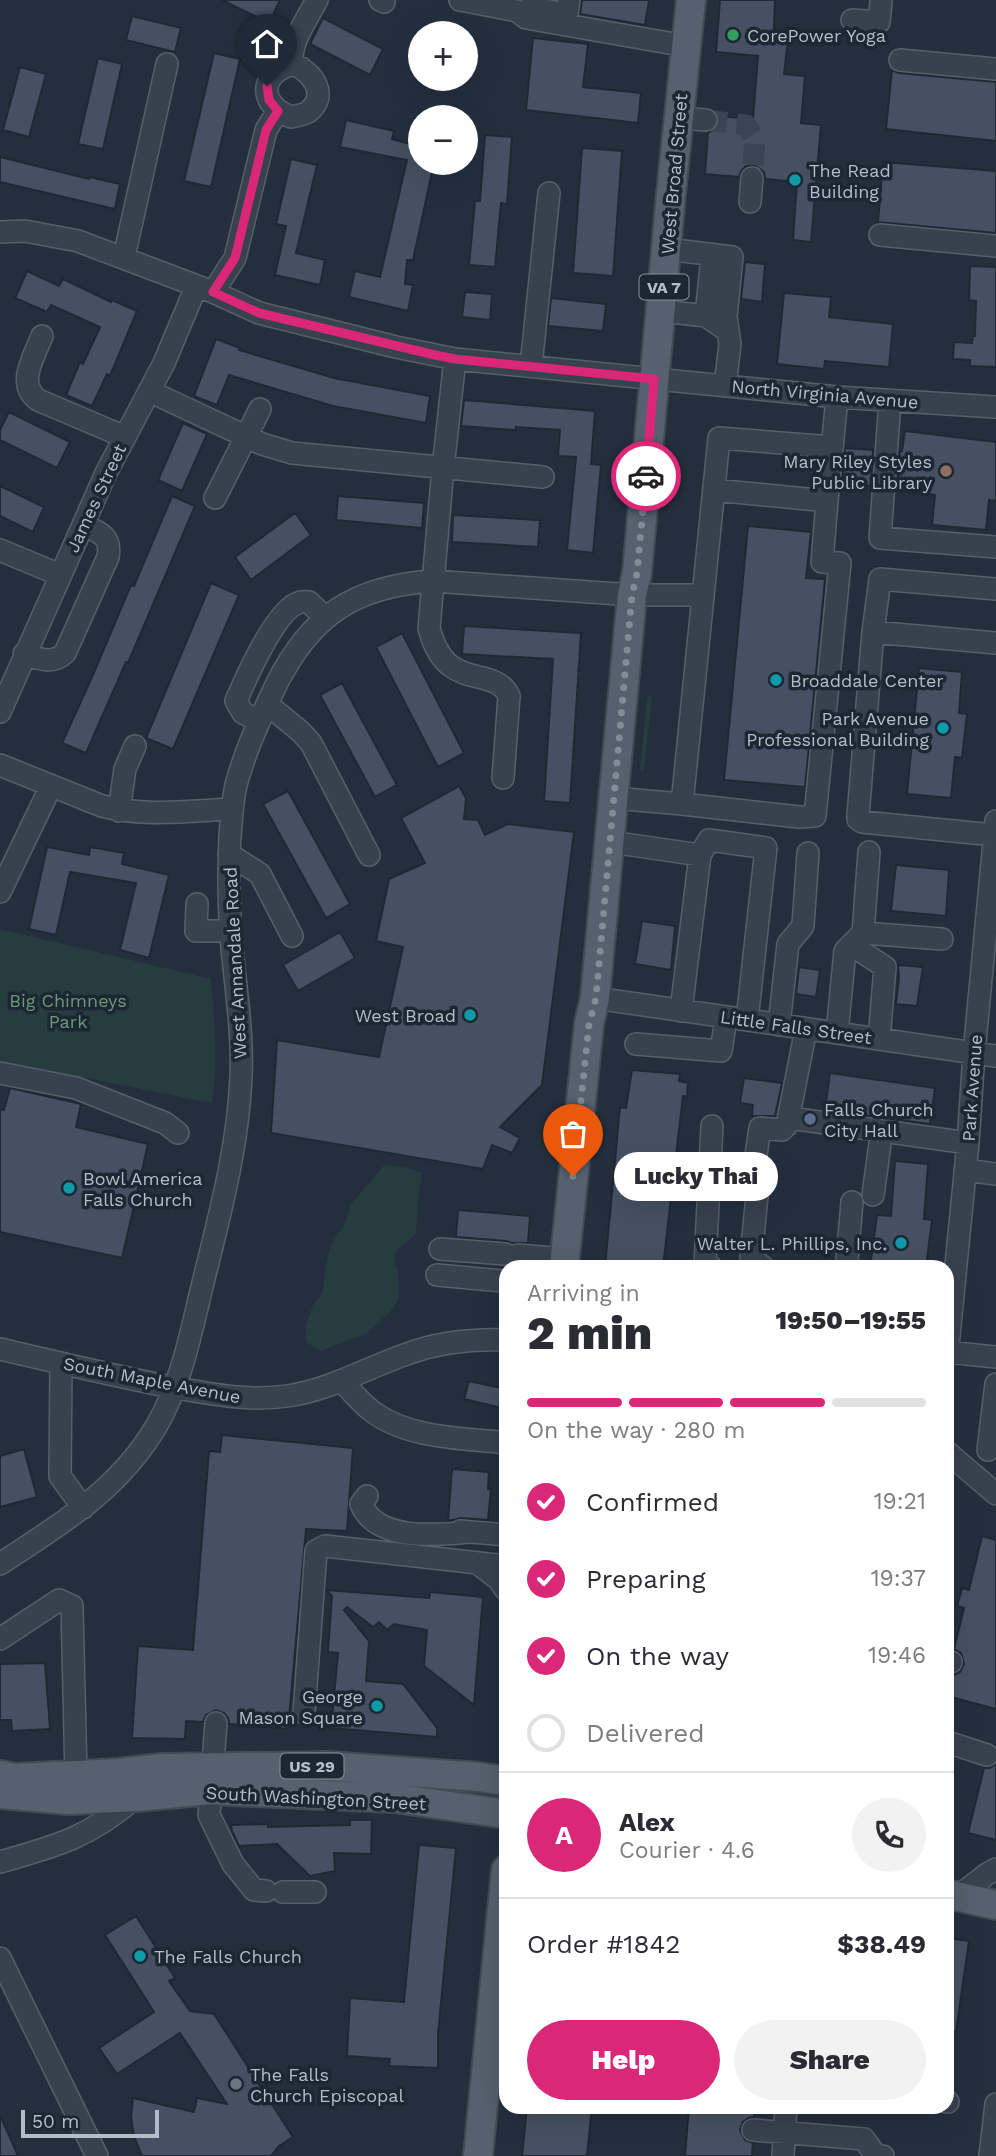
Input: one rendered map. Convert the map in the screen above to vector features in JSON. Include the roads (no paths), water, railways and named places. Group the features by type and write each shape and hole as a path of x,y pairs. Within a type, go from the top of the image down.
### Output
{"main road":[{"name":"West Broad Street","path":"564,1260 588,1037 596,998 632,595 637,573 667,249 692,119 686,46 691,0"},
{"name":"South Washington Street","path":"0,1794 68,1800 136,1797 211,1779 328,1766 499,1781"},
{"name":"South Washington Street","path":"0,1775 15,1778 76,1776 160,1768 211,1779 395,1798 499,1813"},
{"path":"954,1896 996,1905"},
{"path":"478,2156 499,1942"}],"street":[{"path":"292,64 294,45 317,0"},
{"path":"460,0 517,11 526,18 686,46"},
{"path":"533,0 532,8 567,14 569,0"},
{"path":"852,20 879,22 881,2"},
{"path":"900,60 996,69"},
{"path":"124,257 167,64"},
{"path":"292,64 311,74 316,83 317,96 308,112 291,117 278,111 267,93 269,80 277,70 292,64"},
{"name":"James Street","path":"0,712 83,524 163,363 205,289 235,258 266,130 278,111"},
{"path":"750,202 752,178"},
{"path":"531,366 549,193"},
{"name":"North Virginia Avenue","path":"0,232 9,230 41,233 78,241 205,289 259,313 455,359 837,397 996,407"},
{"path":"880,235 996,246"},
{"path":"667,249 732,257 726,317 730,344 725,386"},
{"path":"706,316 712,256"},
{"path":"661,311 706,316 728,331"},
{"path":"42,336 26,379 30,395 125,437"},
{"path":"455,359 429,628 433,644 450,667 464,675 497,682 505,688 509,696 503,778"},
{"path":"149,391 262,444 292,453 543,477"},
{"path":"614,798 799,817 814,816 840,563 822,562 837,397"},
{"path":"890,401 880,538 996,547"},
{"path":"215,498 260,409"},
{"path":"682,804 719,438 832,447"},
{"path":"714,490 827,500"},
{"path":"24,654 49,662 65,653 110,547 102,533 83,524"},
{"path":"0,551 60,575"},
{"path":"995,828 862,822 858,819 873,632 880,579 996,589"},
{"name":"West Annandale Road","path":"0,1564 66,1521 115,1480 138,1454 157,1424 175,1387 221,1209 237,1125 241,1046 229,854 232,809 238,778 263,713 287,663 306,636 325,618 347,603 376,589 401,583 433,581 632,595 703,595"},
{"path":"325,618 309,602 297,603 286,612 254,660 236,701 243,713 263,713 301,732 311,743 369,855"},
{"path":"873,632 996,643"},
{"path":"119,811 125,769 135,746"},
{"path":"0,765 119,811 145,813 232,809"},
{"path":"0,891 51,786"},
{"name":"Park Avenue","path":"954,1282 974,1053 994,871 995,828"},
{"path":"636,1044 721,1051 737,1019 766,848 709,840 700,855 681,1011"},
{"path":"611,842 700,855"},
{"path":"837,1033 845,951 857,939 869,852"},
{"path":"779,1025 788,944 803,926 807,853"},
{"path":"229,854 260,874 292,936"},
{"path":"197,904 196,931 232,931"},
{"path":"857,939 943,939"},
{"path":"857,939 886,967 879,1039"},
{"name":"Little Falls Street","path":"596,998 996,1056"},
{"path":"755,1260 751,1257 760,1128 782,1130 788,1125 806,1029"},
{"path":"0,1073 76,1088 165,1123 178,1133"},
{"path":"790,1118 968,1143"},
{"path":"705,1260 712,1126"},
{"path":"873,1195 880,1144"},
{"path":"965,1170 996,1174"},
{"path":"847,1259 852,1202"},
{"path":"439,1262 499,1265"},
{"name":"South Maple Avenue","path":"0,1349 175,1387 256,1399 320,1389 431,1346 473,1340 499,1340"},
{"path":"954,1354 996,1357"},
{"path":"61,1363 60,1476 83,1508"},
{"path":"342,1381 375,1413 402,1426 426,1434 499,1442"},
{"path":"988,1450 996,1384"},
{"path":"954,1458 996,1494"},
{"path":"409,1525 383,1522 374,1518 367,1507 367,1496 361,1504 365,1514 384,1529 437,1535 471,1532"},
{"path":"437,1528 499,1534"},
{"path":"304,1713 316,1551 325,1546 499,1565"},
{"path":"477,1563 499,1580"},
{"path":"0,1639 60,1600 72,1606 76,1776"},
{"path":"216,1723 209,1815 233,1864 254,1890 316,1892"},
{"path":"954,1744 988,1755"},
{"path":"0,1862 58,1846 86,1833 114,1816 136,1797"},
{"path":"954,1895 996,1869"},
{"path":"0,1958 97,2156"},
{"path":"990,2156 996,2104"},
{"path":"783,2156 786,2114"},
{"path":"753,2130 864,2138 876,2156 883,2156"}],"tunnel":[{"path":"706,120 746,125 755,139 752,178"}],"place":[{"name":"CorePower Yoga","path":"733,35"},
{"name":"The Read Building","path":"795,180"},
{"name":"Mary Riley Styles Public Library","path":"946,471"},
{"name":"Broaddale Center","path":"776,680"},
{"name":"Park Avenue Professional Building","path":"943,728"},
{"name":"West Broad","path":"470,1015"},
{"name":"Falls Church City Hall","path":"810,1119"},
{"name":"Lucky Thai","path":"573,1176"},
{"name":"Bowl America Falls Church","path":"69,1188"},
{"name":"Walter L. Phillips, Inc.","path":"901,1243"},
{"name":"George Mason Square","path":"377,1706"},
{"name":"The Falls Church","path":"140,1956"},
{"name":"The Falls Church Episcopal","path":"236,2084"}],"park label":[{"name":"Big Chimneys Park","path":"68,1010"}]}
